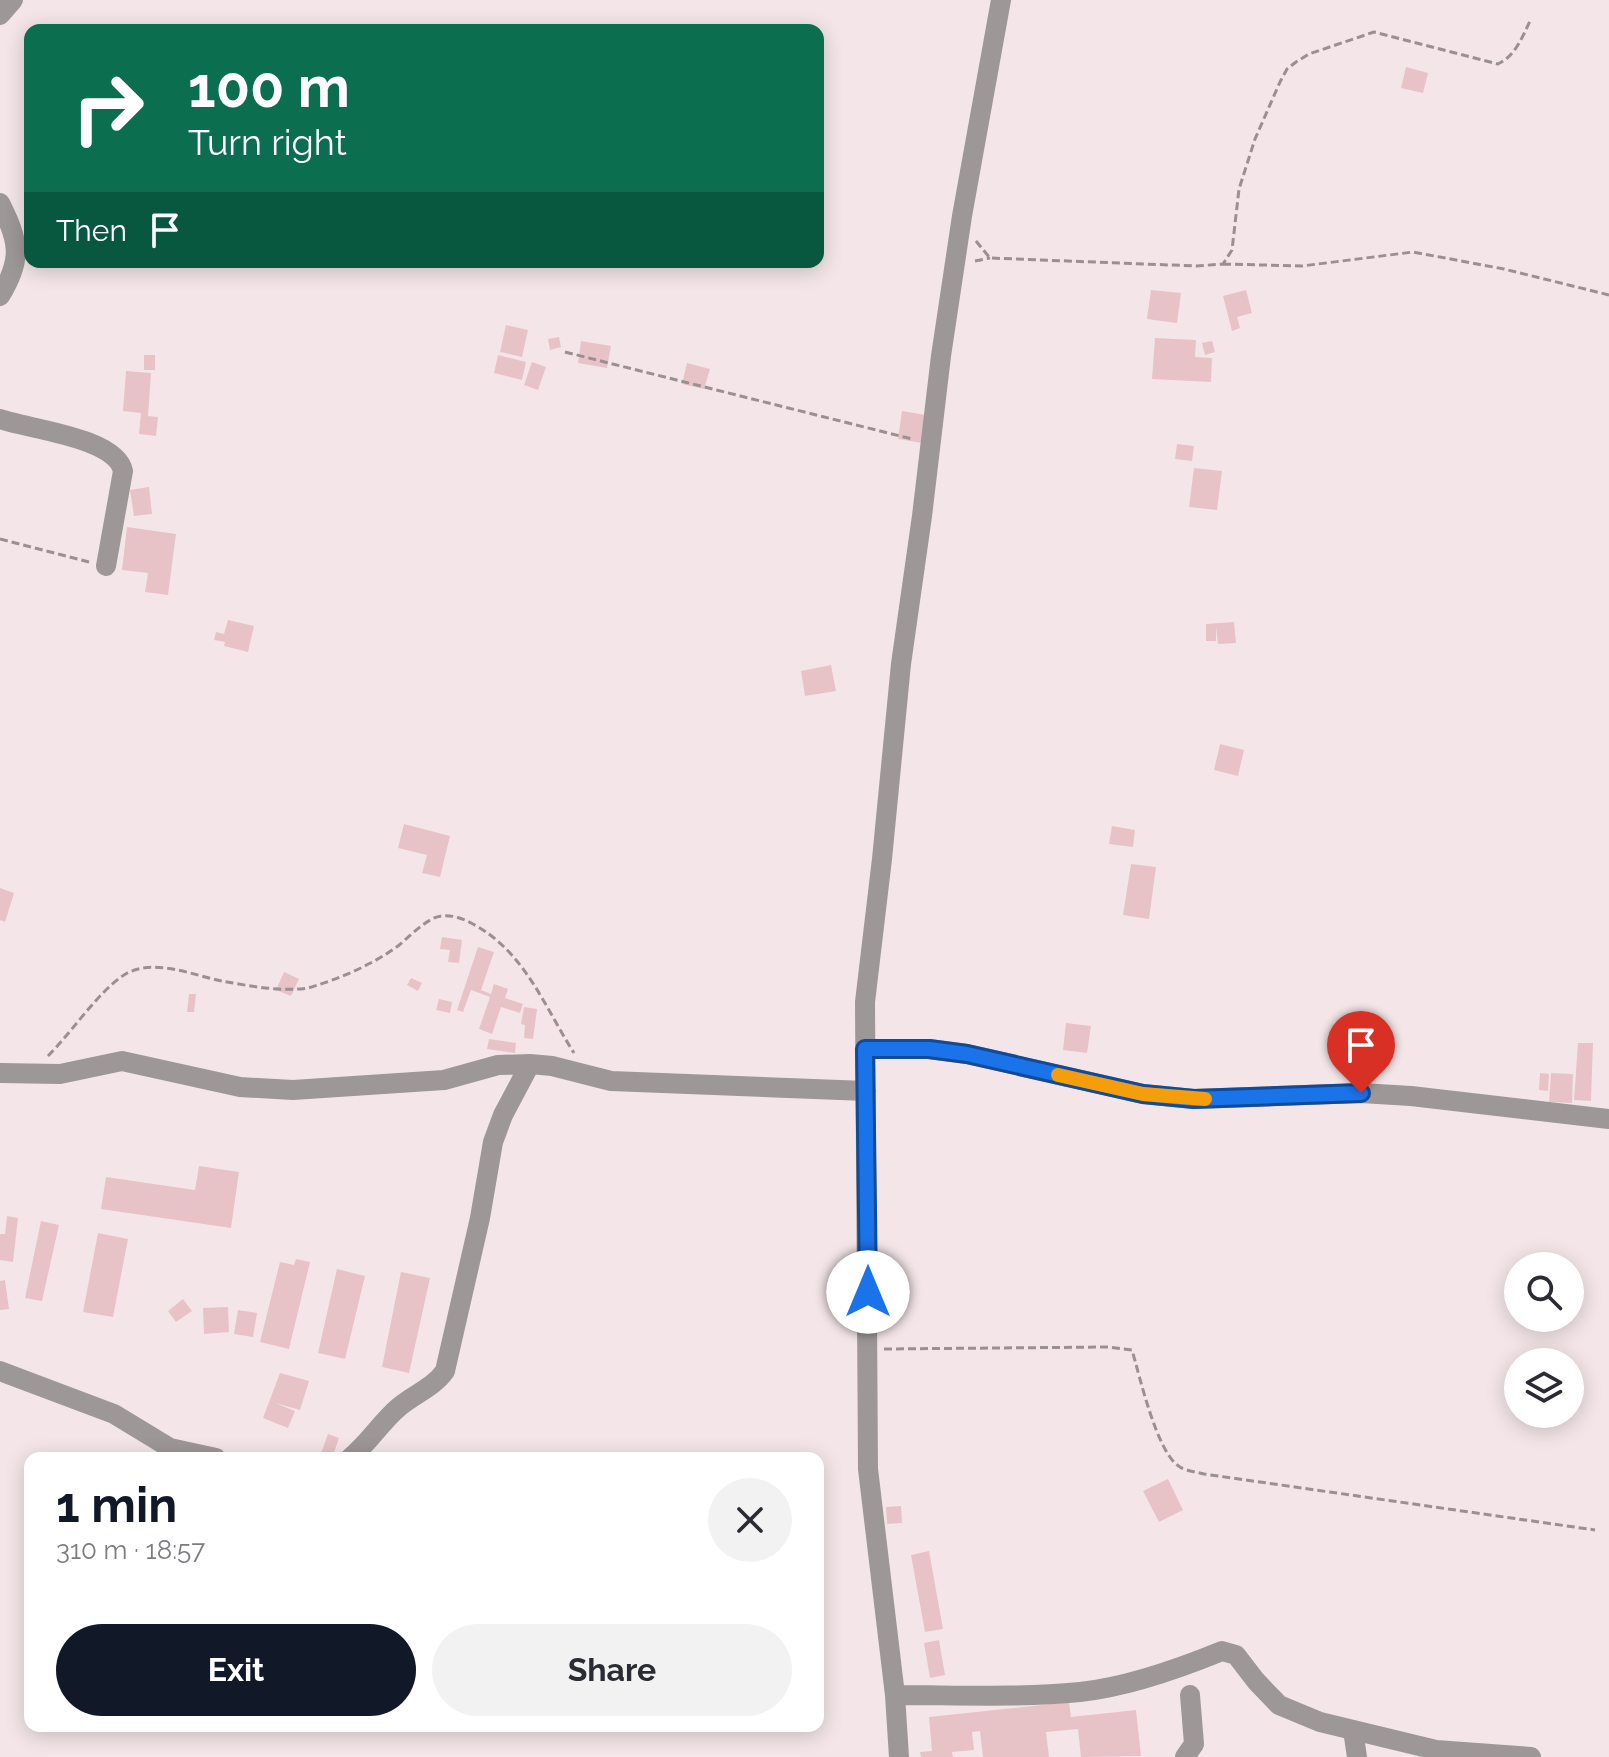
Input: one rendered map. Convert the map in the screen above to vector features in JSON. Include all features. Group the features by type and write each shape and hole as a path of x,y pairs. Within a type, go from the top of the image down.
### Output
{"street":[{"path":"0,15 13,0"},
{"path":"899,1757 895,1695 868,1469 865,1002 901,664 962,216 1001,0"},
{"path":"0,203 14,233 17,256 13,273 0,296"},
{"path":"0,419 62,433 98,448 119,461 123,471 106,566"},
{"path":"865,1049 929,1049 967,1054 1143,1094 1194,1099 1361,1093 1609,1119"},
{"path":"0,1073 60,1074 122,1061 240,1087 293,1090 444,1080 498,1065 530,1064 632,1083 866,1091"},
{"path":"357,1452 399,1407 427,1389 445,1371 480,1218 493,1142 503,1115 530,1064"},
{"path":"0,1371 114,1414 170,1448 188,1452"},
{"path":"895,1695 1079,1692 1120,1685 1230,1651 1279,1705 1320,1722 1436,1750 1531,1757"},
{"path":"1185,1757 1194,1744 1190,1695"},
{"path":"1353,1730 1357,1757"}],"path":[{"path":"1223,264 1232,250 1239,189 1255,139 1287,69 1309,54 1374,32 1498,64 1514,52 1530,21"},
{"path":"962,216 990,258 1196,266 1302,266 1398,251 1504,269 1609,295"},
{"path":"565,352 931,444"},
{"path":"0,539 106,566"},
{"path":"47,1057 108,989 128,972 152,968 183,971 248,985 308,988 372,962 442,915 474,925 491,935 516,958 588,1077"},
{"path":"868,1349 1108,1347 1132,1350 1153,1422 1163,1445 1178,1467 1204,1474 1595,1530"}],"building":[{"path":"1406,67 1428,73 1423,93 1401,88"},
{"path":"1151,290 1181,293 1177,323 1147,319"},
{"path":"1246,290 1252,313 1237,317 1240,328 1232,331 1223,296"},
{"path":"506,325 528,330 522,357 500,352"},
{"path":"559,337 561,347 550,350 548,339"},
{"path":"1155,338 1196,340 1195,357 1212,358 1211,382 1152,379"},
{"path":"581,341 611,346 607,368 578,363"},
{"path":"1212,341 1215,352 1205,355 1202,343"},
{"path":"144,355 155,355 155,370 144,370"},
{"path":"498,355 526,362 522,380 494,373"},
{"path":"532,362 546,367 538,390 524,385"},
{"path":"687,363 710,369 704,389 682,384"},
{"path":"126,371 151,373 148,416 158,417 156,436 139,434 141,413 123,411"},
{"path":"902,411 926,415 922,443 898,439"},
{"path":"1177,444 1194,446 1192,461 1175,459"},
{"path":"1194,468 1222,471 1217,510 1189,507"},
{"path":"149,487 152,514 134,516 130,490"},
{"path":"127,527 176,534 168,595 145,592 148,573 122,570"},
{"path":"228,620 254,626 248,652 214,640 216,632 224,634"},
{"path":"1234,622 1236,643 1218,644 1216,627 1216,641 1206,641 1206,624"},
{"path":"831,665 836,691 805,696 801,671"},
{"path":"1220,744 1244,750 1238,776 1214,770"},
{"path":"404,824 450,836 440,877 422,873 427,855 398,848"},
{"path":"1112,826 1135,830 1133,847 1109,844"},
{"path":"1131,864 1156,867 1149,919 1123,915"},
{"path":"0,888 14,893 5,922 0,920"},
{"path":"442,937 462,940 459,963 448,962 450,950 440,949"},
{"path":"478,947 494,952 481,990 491,994 494,984 508,989 505,998 523,1004 520,1013 501,1007 492,1034 479,1029 490,997 471,990 463,1012 457,1010"},
{"path":"284,972 299,979 291,996 276,990"},
{"path":"411,978 422,983 418,991 407,985"},
{"path":"189,994 196,994 194,1012 187,1012"},
{"path":"439,999 452,1002 450,1013 436,1010"},
{"path":"524,1007 537,1009 533,1039 524,1038 525,1025 521,1024"},
{"path":"1066,1023 1091,1026 1087,1053 1063,1050"},
{"path":"489,1039 516,1043 515,1053 487,1049"},
{"path":"1578,1043 1593,1043 1591,1101 1574,1100"},
{"path":"1540,1073 1549,1074 1548,1091 1539,1090"},
{"path":"1551,1073 1573,1074 1572,1103 1549,1102"},
{"path":"199,1166 239,1172 231,1228 101,1209 106,1177 195,1190"},
{"path":"7,1216 18,1218 13,1262 0,1260 0,1234 5,1234"},
{"path":"41,1221 59,1225 42,1301 25,1298"},
{"path":"98,1233 128,1239 113,1317 83,1312"},
{"path":"296,1259 310,1262 289,1349 260,1342 280,1262 294,1265"},
{"path":"337,1269 365,1276 345,1359 318,1353"},
{"path":"401,1272 430,1278 409,1373 382,1367"},
{"path":"5,1280 9,1309 0,1310 0,1281"},
{"path":"183,1299 192,1311 176,1322 168,1311"},
{"path":"228,1307 229,1332 204,1334 203,1308"},
{"path":"238,1310 257,1313 253,1337 234,1334"},
{"path":"280,1373 309,1381 300,1410 275,1403 295,1411 288,1428 263,1418"},
{"path":"328,1434 339,1438 334,1452 321,1452"},
{"path":"1168,1479 1183,1510 1159,1522 1143,1491"},
{"path":"901,1506 902,1523 887,1524 886,1507"},
{"path":"929,1551 943,1629 925,1632 911,1555"},
{"path":"939,1640 945,1675 930,1678 924,1643"},
{"path":"1069,1702 1071,1717 1136,1710 1141,1756 1081,1757 1078,1729 1046,1732 1049,1757 983,1757 980,1731 972,1732 974,1750 952,1752 953,1757 921,1757 920,1752 932,1751 929,1717"}],"slow traffic":[{"path":"1058,1075 1143,1094 1205,1099"}],"route":[{"path":"868,1292 865,1049 929,1049 967,1054 1143,1094 1194,1099 1361,1093"}]}
